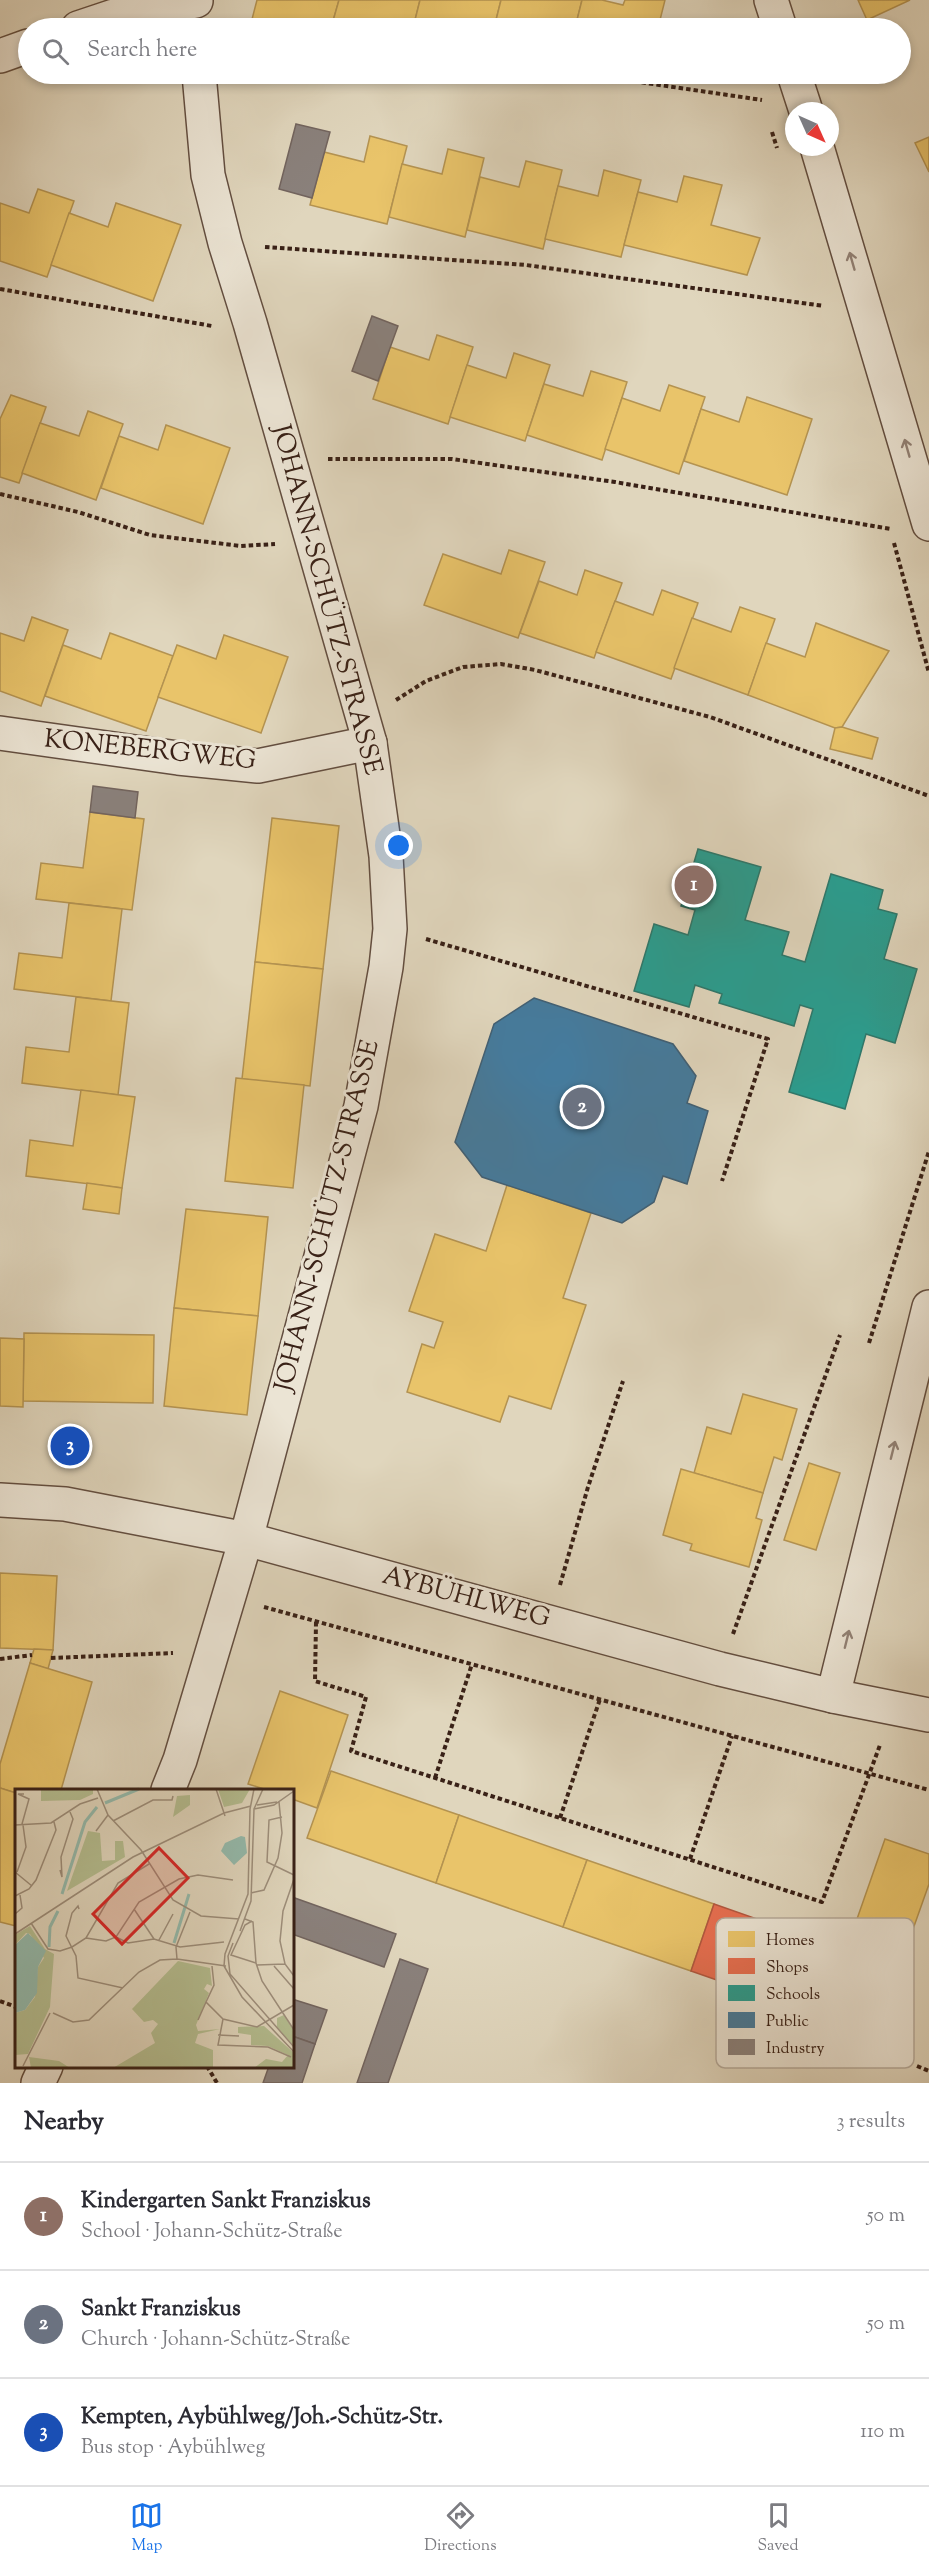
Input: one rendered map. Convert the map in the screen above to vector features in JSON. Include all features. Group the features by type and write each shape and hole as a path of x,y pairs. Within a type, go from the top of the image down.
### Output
{"street":[{"path":"771,0 777,18"},
{"path":"108,18 197,10"},
{"path":"0,56 18,50"},
{"name":"JOHANN-SCHÜTZ-STRASSE","path":"169,1789 180,1760 246,1539 361,1106 386,967 390,929 386,856 370,743 250,322 225,243 208,175 200,84"},
{"path":"820,156 864,303 915,526"},
{"name":"KONEBERGWEG","path":"0,733 178,758 258,766 370,743"},
{"path":"833,1696 929,1307"},
{"name":"AYBÜHLWEG","path":"0,1500 65,1504 246,1539 720,1669 833,1696 929,1715"},
{"path":"38,2083 46,2068"}],"path":[{"path":"653,84 763,100 801,95"},
{"path":"225,243 526,265 825,306 864,303"},
{"path":"0,289 206,327 250,322"},
{"path":"288,459 452,459 915,526"},
{"path":"0,494 78,512 150,535 242,546 273,545 310,539"},
{"path":"360,710 392,702 426,681 463,667 501,664 535,670 710,717 929,796"},
{"path":"390,929 768,1039 722,1181"},
{"path":"869,1343 929,1151"},
{"path":"720,1669 840,1335"},
{"path":"550,1621 588,1487 623,1381"},
{"path":"228,1598 929,1790"},
{"path":"316,1622 315,1681 366,1697 351,1751 822,1902 894,1708"},
{"path":"51,1658 213,1651"},
{"path":"0,1659 32,1655"},
{"path":"435,1778 472,1664"},
{"path":"560,1818 600,1699"},
{"path":"690,1859 732,1736"},
{"path":"0,2001 15,2007"},
{"path":"917,2066 929,2071"},
{"path":"208,2068 217,2083"}],"building: Homes":[{"path":"257,0 339,0 334,18 252,18"},
{"path":"339,0 420,0 416,18 334,18"},
{"path":"420,0 501,0 496,18 416,18"},
{"path":"501,0 582,0 578,18 496,18"},
{"path":"582,0 602,0 623,5 625,0 665,0 660,18 578,18"},
{"path":"858,0 910,0 871,18 866,18"},
{"path":"370,136 407,146 387,224 310,205 324,152 364,162"},
{"path":"929,137 929,172 915,143"},
{"path":"448,149 484,158 465,237 389,217 402,164 442,174"},
{"path":"526,161 562,170 543,249 467,230 480,177 519,187"},
{"path":"604,170 641,180 621,257 545,239 558,186 598,196"},
{"path":"684,176 722,185 711,225 760,238 747,275 624,245 638,192 677,202"},
{"path":"38,189 74,201 47,277 0,261 0,203 29,213"},
{"path":"116,203 181,225 153,301 51,265 69,213 108,227"},
{"path":"437,335 473,347 448,424 373,399 390,347 429,360"},
{"path":"514,353 550,365 525,441 450,417 467,365 506,378"},
{"path":"591,371 627,382 602,460 527,435 544,384 583,396"},
{"path":"669,385 705,397 679,474 605,449 622,398 660,411"},
{"path":"11,395 46,407 19,483 0,477 0,419"},
{"path":"747,397 812,419 787,495 684,461 701,409 739,422"},
{"path":"88,411 123,424 96,500 22,473 40,423 79,436"},
{"path":"166,425 230,448 203,524 101,488 119,436 158,450"},
{"path":"509,550 545,562 518,638 424,605 443,554 501,574"},
{"path":"585,570 622,583 594,658 520,633 539,581 577,595"},
{"path":"662,590 698,603 671,679 596,652 615,601 653,615"},
{"path":"740,607 775,619 748,695 674,668 692,618 731,632"},
{"path":"32,617 68,630 41,706 0,691 0,633 24,641"},
{"path":"816,623 889,651 842,727 835,728 748,695 766,643 805,657"},
{"path":"110,633 173,656 146,731 45,696 63,645 101,659"},
{"path":"224,635 288,657 261,733 158,697 177,645 216,659"},
{"path":"842,727 878,738 872,759 830,749 835,728"},
{"path":"90,812 144,819 132,910 36,899 41,863 83,868"},
{"path":"272,818 339,826 323,969 255,962"},
{"path":"69,903 122,909 111,1001 14,989 19,953 62,958"},
{"path":"255,962 323,969 310,1086 242,1079"},
{"path":"76,997 129,1003 118,1095 22,1083 26,1047 69,1052"},
{"path":"236,1078 304,1085 293,1188 225,1181"},
{"path":"81,1090 135,1097 122,1188 26,1176 30,1140 73,1146"},
{"path":"87,1183 122,1188 119,1214 83,1209"},
{"path":"507,1185 591,1213 563,1298 586,1305 551,1409 509,1396 500,1422 407,1392 422,1344 434,1348 443,1322 409,1311 435,1234 486,1251"},
{"path":"186,1209 268,1217 258,1316 174,1308"},
{"path":"174,1308 258,1316 247,1415 164,1406"},
{"path":"24,1333 154,1335 153,1403 23,1401"},
{"path":"0,1338 24,1339 23,1407 0,1406"},
{"path":"743,1394 797,1409 782,1460 774,1457 763,1493 694,1473 707,1427 731,1434"},
{"path":"809,1463 840,1473 816,1550 784,1540"},
{"path":"681,1469 763,1493 756,1518 762,1520 749,1567 690,1550 692,1544 663,1535"},
{"path":"0,1573 57,1576 53,1650 0,1648"},
{"path":"34,1649 53,1650 48,1669 30,1663"},
{"path":"30,1663 92,1682 61,1789 15,1789 15,1793 0,1788 0,1764"},
{"path":"280,1691 348,1715 317,1808 294,1800 294,1789 264,1789 248,1784"},
{"path":"331,1771 459,1815 436,1883 307,1838"},
{"path":"0,1788 15,1793 15,1926 0,1922"},
{"path":"459,1815 587,1860 563,1927 436,1883"},
{"path":"885,1839 929,1854 929,1884 914,1926 914,1918 857,1918"},
{"path":"587,1860 714,1904 691,1971 563,1927"}],"building: Shops":[{"path":"714,1904 754,1918 716,1918 716,1980 691,1971"}],"building: Schools":[{"path":"698,849 761,867 745,920 789,932 782,955 805,962 831,874 883,890 878,909 897,914 884,959 917,969 895,1043 866,1034 845,1109 789,1092 813,1009 800,1005 794,1026 719,1003 722,994 695,985 689,1007 634,991 654,924 688,935 695,910 681,906"}],"building: Public":[{"path":"534,998 673,1044 696,1076 687,1103 708,1111 687,1184 663,1176 654,1202 622,1223 482,1177 455,1142 494,1024"}],"building: Industry":[{"path":"296,124 330,132 312,198 279,189"},
{"path":"372,316 398,326 378,381 352,371"},
{"path":"93,786 138,792 135,818 90,812"},
{"path":"294,1898 396,1934 384,1967 294,1935"},
{"path":"400,1959 428,1969 388,2083 357,2083"},
{"path":"294,2000 327,2010 315,2044 294,2037"},
{"path":"294,2037 315,2044 302,2083 263,2083 268,2068 294,2068"}],"place":[{"name":"Kindergarten Sankt Franziskus","path":"694,885"},
{"name":"Sankt Franziskus","path":"582,1107"},
{"name":"Kempten, Aybühlweg/Joh.-Schütz-Str.","path":"70,1446"}]}
